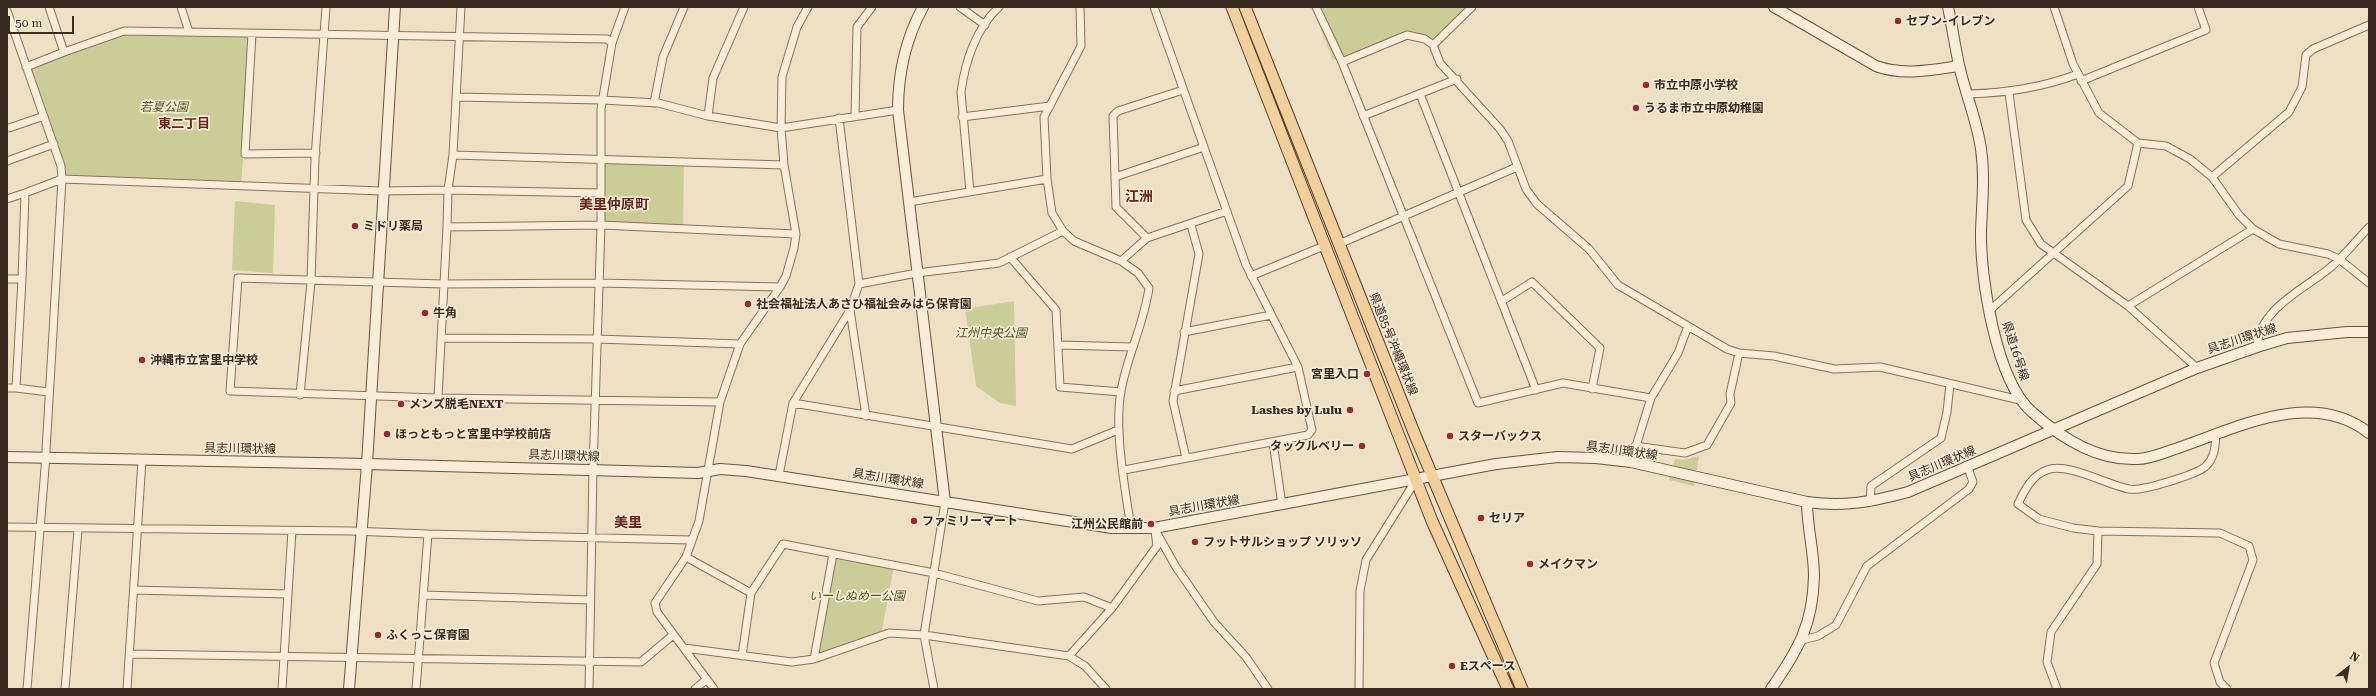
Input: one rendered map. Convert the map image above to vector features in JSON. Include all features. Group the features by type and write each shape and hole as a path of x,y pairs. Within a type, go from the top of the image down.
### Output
{"main road":[{"path":"349,689 367,464 382,191 395,7"},
{"path":"923,7 913,27 903,57 898,91 898,110 945,502"},
{"path":"1232,7 1432,521 1508,689"},
{"name":"県道85号沖縄環状線","path":"1245,7 1432,477 1522,689"},
{"path":"1774,7 1876,66 1888,70 1908,72 1959,66"},
{"name":"県道16号線","path":"1948,7 1959,66 1968,94 1981,146 1984,175 1981,252 1989,311 2006,370 2020,400 2030,411 2054,430 2097,454 2132,459 2148,458 2276,416 2301,412 2337,418 2369,433"},
{"name":"具志川環状線","path":"7,457 593,469 698,473 708,470 746,471 1112,528 1154,528 1496,464 1558,457 1596,458 1631,462 1807,502 1832,505 1870,502 1908,492 1968,468 2197,368 2257,347 2288,338 2347,332 2369,332"},
{"path":"1771,689 1802,640 1807,626 1814,575 1807,502"}],"street":[{"path":"49,7 64,52"},
{"path":"181,7 189,32"},
{"path":"300,395 311,282 316,153 326,7"},
{"path":"438,398 448,190 452,155 461,7"},
{"path":"589,689 593,469 601,225 602,100 612,43 624,7"},
{"path":"654,103 663,57 684,7"},
{"path":"708,116 713,78 744,7"},
{"path":"855,116 857,27 872,7"},
{"path":"960,7 985,25"},
{"path":"970,192 962,117 961,92 963,76 967,60 985,25 999,7"},
{"path":"1080,7 1081,46 1044,117 1047,179 1052,213 1063,231 1074,241 1121,261 1138,273 1149,288 1146,312 1133,346 1120,392 1118,430 1131,528"},
{"path":"1124,470 1308,435 1312,430 1298,367 1251,276 1154,7"},
{"path":"1316,7 1342,62 1478,403 1563,383 1651,398"},
{"path":"2054,7 2080,78 2099,113 2138,143 2166,146 2190,159 2212,177 2240,215 2253,229 2279,244 2328,254 2339,259 2369,283"},
{"path":"1968,94 2009,93 2080,78 2206,30 2198,7"},
{"path":"714,689 657,612 655,602 686,557 699,521 720,402 740,344 786,276 796,234 784,165 781,128 782,77 797,27 805,8"},
{"path":"1433,45 1468,9"},
{"path":"7,11 54,144 61,166 62,179 45,458 27,689"},
{"path":"2212,177 2289,112 2302,87 2306,55 2313,49 2369,25"},
{"path":"26,67 64,52 124,32 607,39 612,43"},
{"path":"252,34 245,154 316,153"},
{"path":"1342,62 1407,34 1425,39 1433,45 1440,63 1500,129 1508,141 1526,189 1537,204 1589,248 1618,285 1727,349 1739,353 1774,356 1834,369 1880,367 2020,400"},
{"path":"1363,116 1456,79"},
{"path":"1147,238 1116,207 1113,116 1118,111 1183,90"},
{"path":"2009,93 2026,220 2041,244 2128,306 2197,368"},
{"path":"1420,94 1536,390"},
{"path":"456,97 602,100 654,103 708,116 781,128 898,110"},
{"path":"962,117 1050,106"},
{"path":"8,126 44,116"},
{"path":"778,475 793,403 850,310 859,284 839,118"},
{"path":"1989,311 2128,186 2138,143"},
{"path":"7,161 54,144"},
{"path":"1115,177 1204,147"},
{"path":"452,155 784,165"},
{"path":"1339,244 1517,167"},
{"path":"7,199 62,179 382,191 448,190 601,193"},
{"path":"909,202 1047,179"},
{"path":"16,388 26,193"},
{"path":"1121,261 1147,238 1191,225 1227,211"},
{"path":"447,227 601,225 796,234"},
{"path":"1186,458 1173,401 1198,254 1191,225"},
{"path":"2257,347 2261,326 2277,309 2339,259 2369,227"},
{"path":"2128,306 2253,229"},
{"path":"859,284 917,273 999,263 1063,231"},
{"path":"1251,276 1324,246"},
{"path":"1010,257 1056,310 1060,387 1120,392"},
{"path":"720,402 595,398 438,398 300,395 230,391 238,278 311,282 444,284 599,283 780,287"},
{"path":"7,279 22,279"},
{"path":"1502,301 1532,282 1600,348 1592,389"},
{"path":"850,310 866,416"},
{"path":"1184,332 1271,315"},
{"path":"1631,462 1651,398 1678,353 1688,326"},
{"path":"441,338 597,339 740,344"},
{"path":"1058,345 1133,346"},
{"path":"1635,446 1685,453 1707,445 1731,403 1730,394 1739,353"},
{"path":"1174,391 1298,367"},
{"path":"1870,502 1871,486 1941,438 1947,412 1950,384"},
{"path":"7,388 49,392"},
{"path":"793,403 935,428 1072,449 1118,430"},
{"path":"2216,435 2215,454 2206,467 2166,483 2130,490 2065,469 2046,470 2025,487 2018,504 2038,519 2074,528 2098,531 2220,533 2249,546 2253,560 2214,663 2220,682 2227,689"},
{"path":"1273,442 1282,505"},
{"path":"127,689 142,460"},
{"path":"1802,640 1818,636 1836,625 1867,566 1970,489 1973,482 1968,468"},
{"path":"1359,689 1360,591 1366,560 1416,480"},
{"path":"934,689 924,635 945,502"},
{"path":"7,531 7,527 361,531 692,540"},
{"path":"1069,656 1112,608 1157,546 1154,528"},
{"path":"1154,528 1176,567 1210,616 1246,657 1268,689"},
{"path":"65,689 78,529"},
{"path":"282,689 292,531"},
{"path":"2057,689 2047,662 2051,632 2096,564 2098,531"},
{"path":"416,689 428,534"},
{"path":"742,656 751,594 783,544 934,573 1038,601 1084,597 1112,608"},
{"path":"814,658 833,554"},
{"path":"686,557 751,594"},
{"path":"134,590 287,594"},
{"path":"423,595 590,600"},
{"path":"684,648 792,662 814,658 881,634 924,635 1069,656 1085,666 1106,689"},
{"path":"130,654 284,658 418,658 641,662 673,635"},
{"path":"695,689 706,680"}],"green space":[{"path":"1312,7 1463,7 1467,12 1433,44 1407,36 1333,60"},
{"name":"若夏公園","path":"124,31 252,34 241,186 62,179 26,67"},
{"path":"602,160 684,162 683,229 601,225"},
{"path":"235,201 275,205 273,273 232,270"},
{"name":"江州中央公園","path":"1014,301 1016,406 1000,403 976,386 965,309"},
{"path":"1699,456 1694,486 1669,480 1675,459 1684,460"},
{"name":"いーしぬめー公園","path":"833,554 894,566 881,635 814,659"}],"place":[{"name":"セブン-イレブン","path":"1898,21"},
{"name":"市立中原小学校","path":"1646,85"},
{"name":"うるま市立中原幼稚園","path":"1636,108"},
{"name":"ミドリ薬局","path":"355,226"},
{"name":"社会福祉法人あさひ福祉会みはら保育園","path":"748,304"},
{"name":"牛角","path":"425,313"},
{"name":"沖縄市立宮里中学校","path":"142,360"},
{"name":"宮里入口","path":"1367,374"},
{"name":"メンズ脱毛NEXT","path":"401,404"},
{"name":"Lashes by Lulu","path":"1350,410"},
{"name":"ほっともっと宮里中学校前店","path":"387,434"},
{"name":"スターバックス","path":"1450,436"},
{"name":"タックルベリー","path":"1362,446"},
{"name":"セリア","path":"1481,518"},
{"name":"ファミリーマート","path":"914,521"},
{"name":"江州公民館前","path":"1151,524"},
{"name":"フットサルショップ ソリッソ","path":"1195,542"},
{"name":"メイクマン","path":"1530,564"},
{"name":"ふくっこ保育園","path":"378,635"},
{"name":"Eスペース","path":"1452,666"}],"district":[{"name":"東二丁目","path":"184,124"},
{"name":"江洲","path":"1139,197"},
{"name":"美里仲原町","path":"614,205"},
{"name":"美里","path":"628,523"}]}
